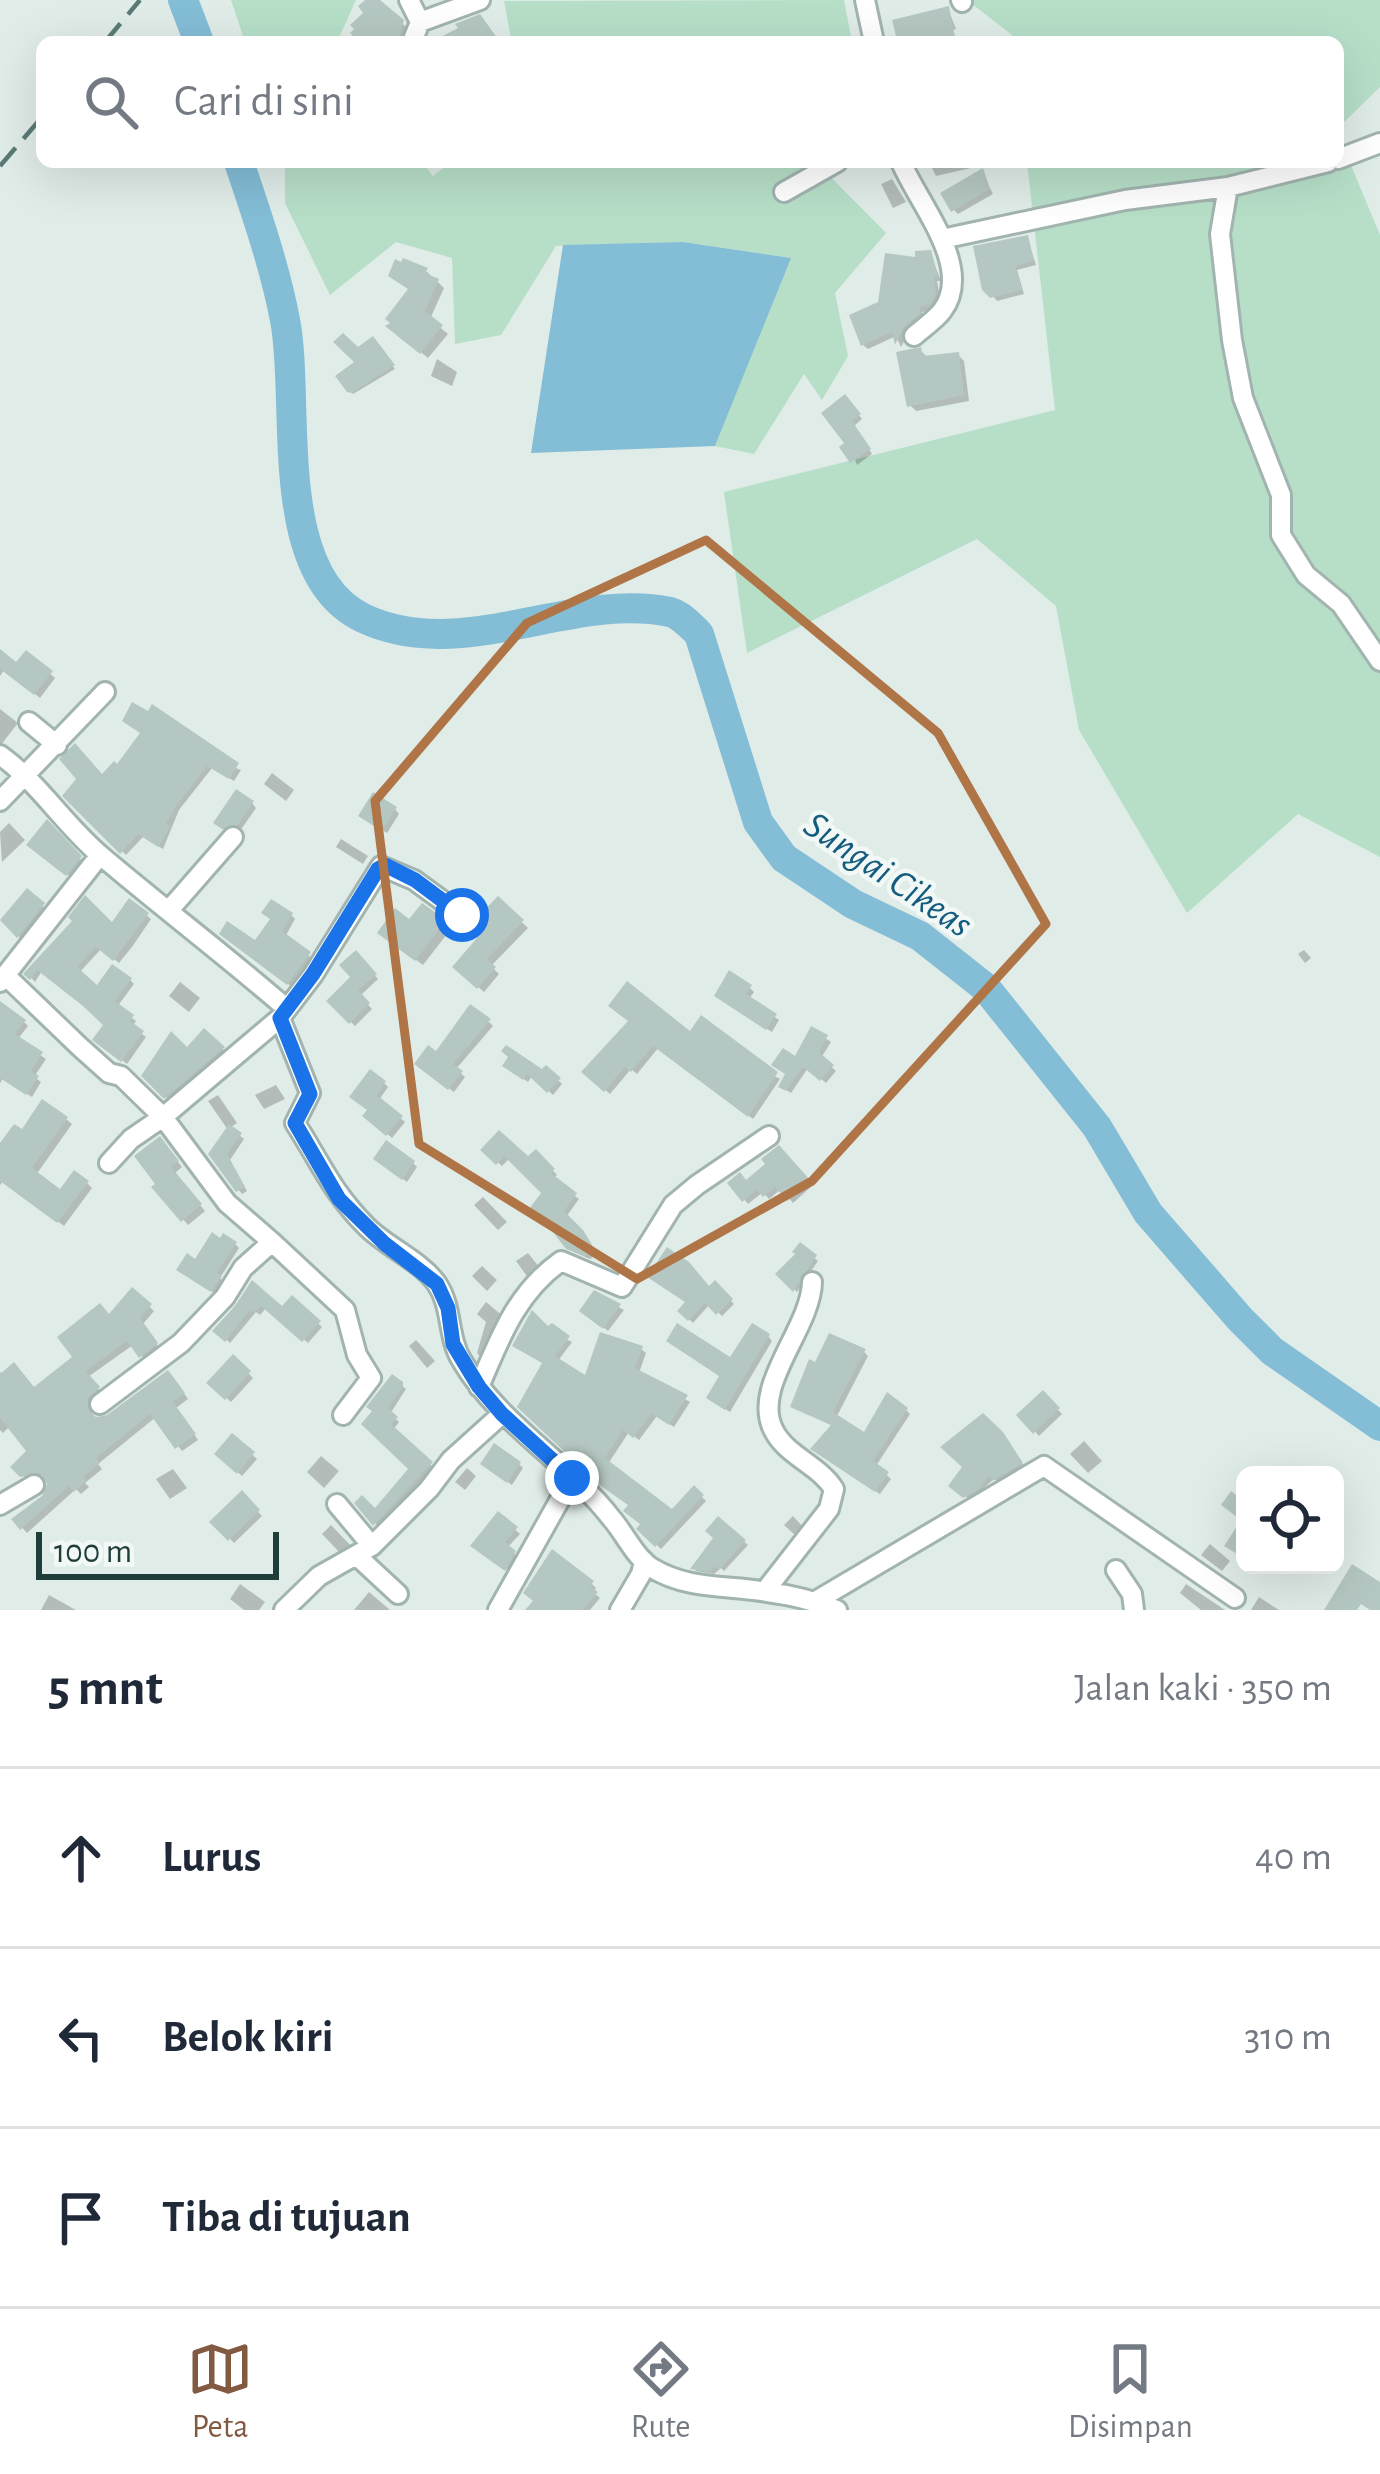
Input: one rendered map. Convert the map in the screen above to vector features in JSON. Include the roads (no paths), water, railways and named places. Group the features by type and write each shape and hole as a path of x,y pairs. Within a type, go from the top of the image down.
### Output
{"street":[{"path":"410,0 420,22 414,36"},
{"path":"420,22 480,0"},
{"path":"865,0 873,36"},
{"path":"1344,157 1380,143"},
{"path":"784,192 826,168"},
{"path":"904,168 953,262 951,294 943,310 914,336"},
{"path":"942,239 1125,200 1228,187 1304,168"},
{"path":"1228,187 1220,235 1232,340 1243,398 1281,495 1281,535 1306,575 1349,614 1380,661"},
{"path":"0,801 105,692"},
{"path":"29,722 57,745"},
{"path":"0,755 24,772 58,816 100,855 170,909 283,1013 310,1094 295,1123 312,1147 321,1173 370,1231 434,1280 448,1308 453,1344 479,1387 612,1518 644,1561 712,1588 765,1591 837,1610"},
{"path":"170,909 233,837"},
{"path":"100,855 3,979 109,1073 121,1076 163,1117 227,1204 345,1311 357,1355 371,1378 343,1415"},
{"path":"109,1163 283,1013 381,866 415,880 462,915"},
{"path":"479,1387 519,1301 546,1271 561,1261 622,1288 674,1205 770,1136"},
{"path":"100,1403 181,1343 225,1297 243,1268 272,1242"},
{"path":"765,1591 829,1509 834,1489 824,1473 775,1435 767,1414 776,1372 812,1302 812,1282"},
{"path":"284,1610 319,1576 364,1551 502,1414"},
{"path":"814,1601 1044,1466 1235,1598"},
{"path":"498,1610 572,1478"},
{"path":"0,1505 34,1485"},
{"path":"337,1504 364,1551 398,1594"},
{"path":"620,1610 644,1561"},
{"path":"1116,1570 1132,1594 1135,1610"}],"water":[{"path":"683,242 791,258 715,446 531,453 563,245"}],"waterway":[{"name":"Sungai Cikeas","path":"183,0 197,36"},
{"name":"Sungai Cikeas","path":"241,168 285,320 302,526 314,564 334,596 363,618 401,630 439,634 632,608 682,618 699,634 758,822 784,858 853,904 920,936 986,988 1097,1127 1148,1213 1240,1319 1272,1351 1380,1426"}],"railway":[{"path":"110,36 140,0"},
{"path":"0,166 36,124"}]}
